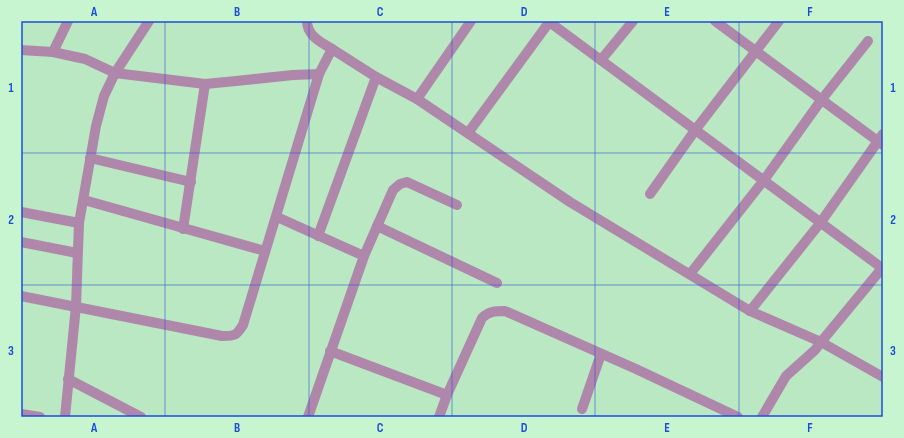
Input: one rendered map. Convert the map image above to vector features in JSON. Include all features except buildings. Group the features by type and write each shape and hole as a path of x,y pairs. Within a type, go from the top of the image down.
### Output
{"street":[{"path":"53,52 68,21"},
{"path":"65,417 76,306 79,223 96,126 104,96 115,73 149,21"},
{"path":"307,21 309,31 313,37 376,76 417,99 570,202 750,311 821,342 883,377"},
{"path":"417,99 471,21"},
{"path":"468,133 549,21 883,268 815,350 786,376 762,417"},
{"path":"602,60 633,21"},
{"path":"715,21 881,140 821,222 750,311"},
{"path":"650,194 696,129 779,21"},
{"path":"690,274 764,180 822,99 868,41"},
{"path":"21,296 222,336 233,336 238,334 243,325 265,251 277,217 319,74 332,49"},
{"path":"21,50 53,52 85,59 115,73 205,84 244,81 293,74 319,74"},
{"path":"318,236 376,76"},
{"path":"183,229 205,84"},
{"path":"90,158 191,182"},
{"path":"308,417 364,256 393,190 400,184 407,182 456,205"},
{"path":"84,200 265,251"},
{"path":"21,212 79,223"},
{"path":"277,217 364,256"},
{"path":"377,226 496,283"},
{"path":"21,242 77,254"},
{"path":"439,417 482,318 487,313 495,311 505,311 636,368 738,417"},
{"path":"330,351 448,395"},
{"path":"582,409 601,354"},
{"path":"68,379 141,417"},
{"path":"21,414 40,417"}]}
